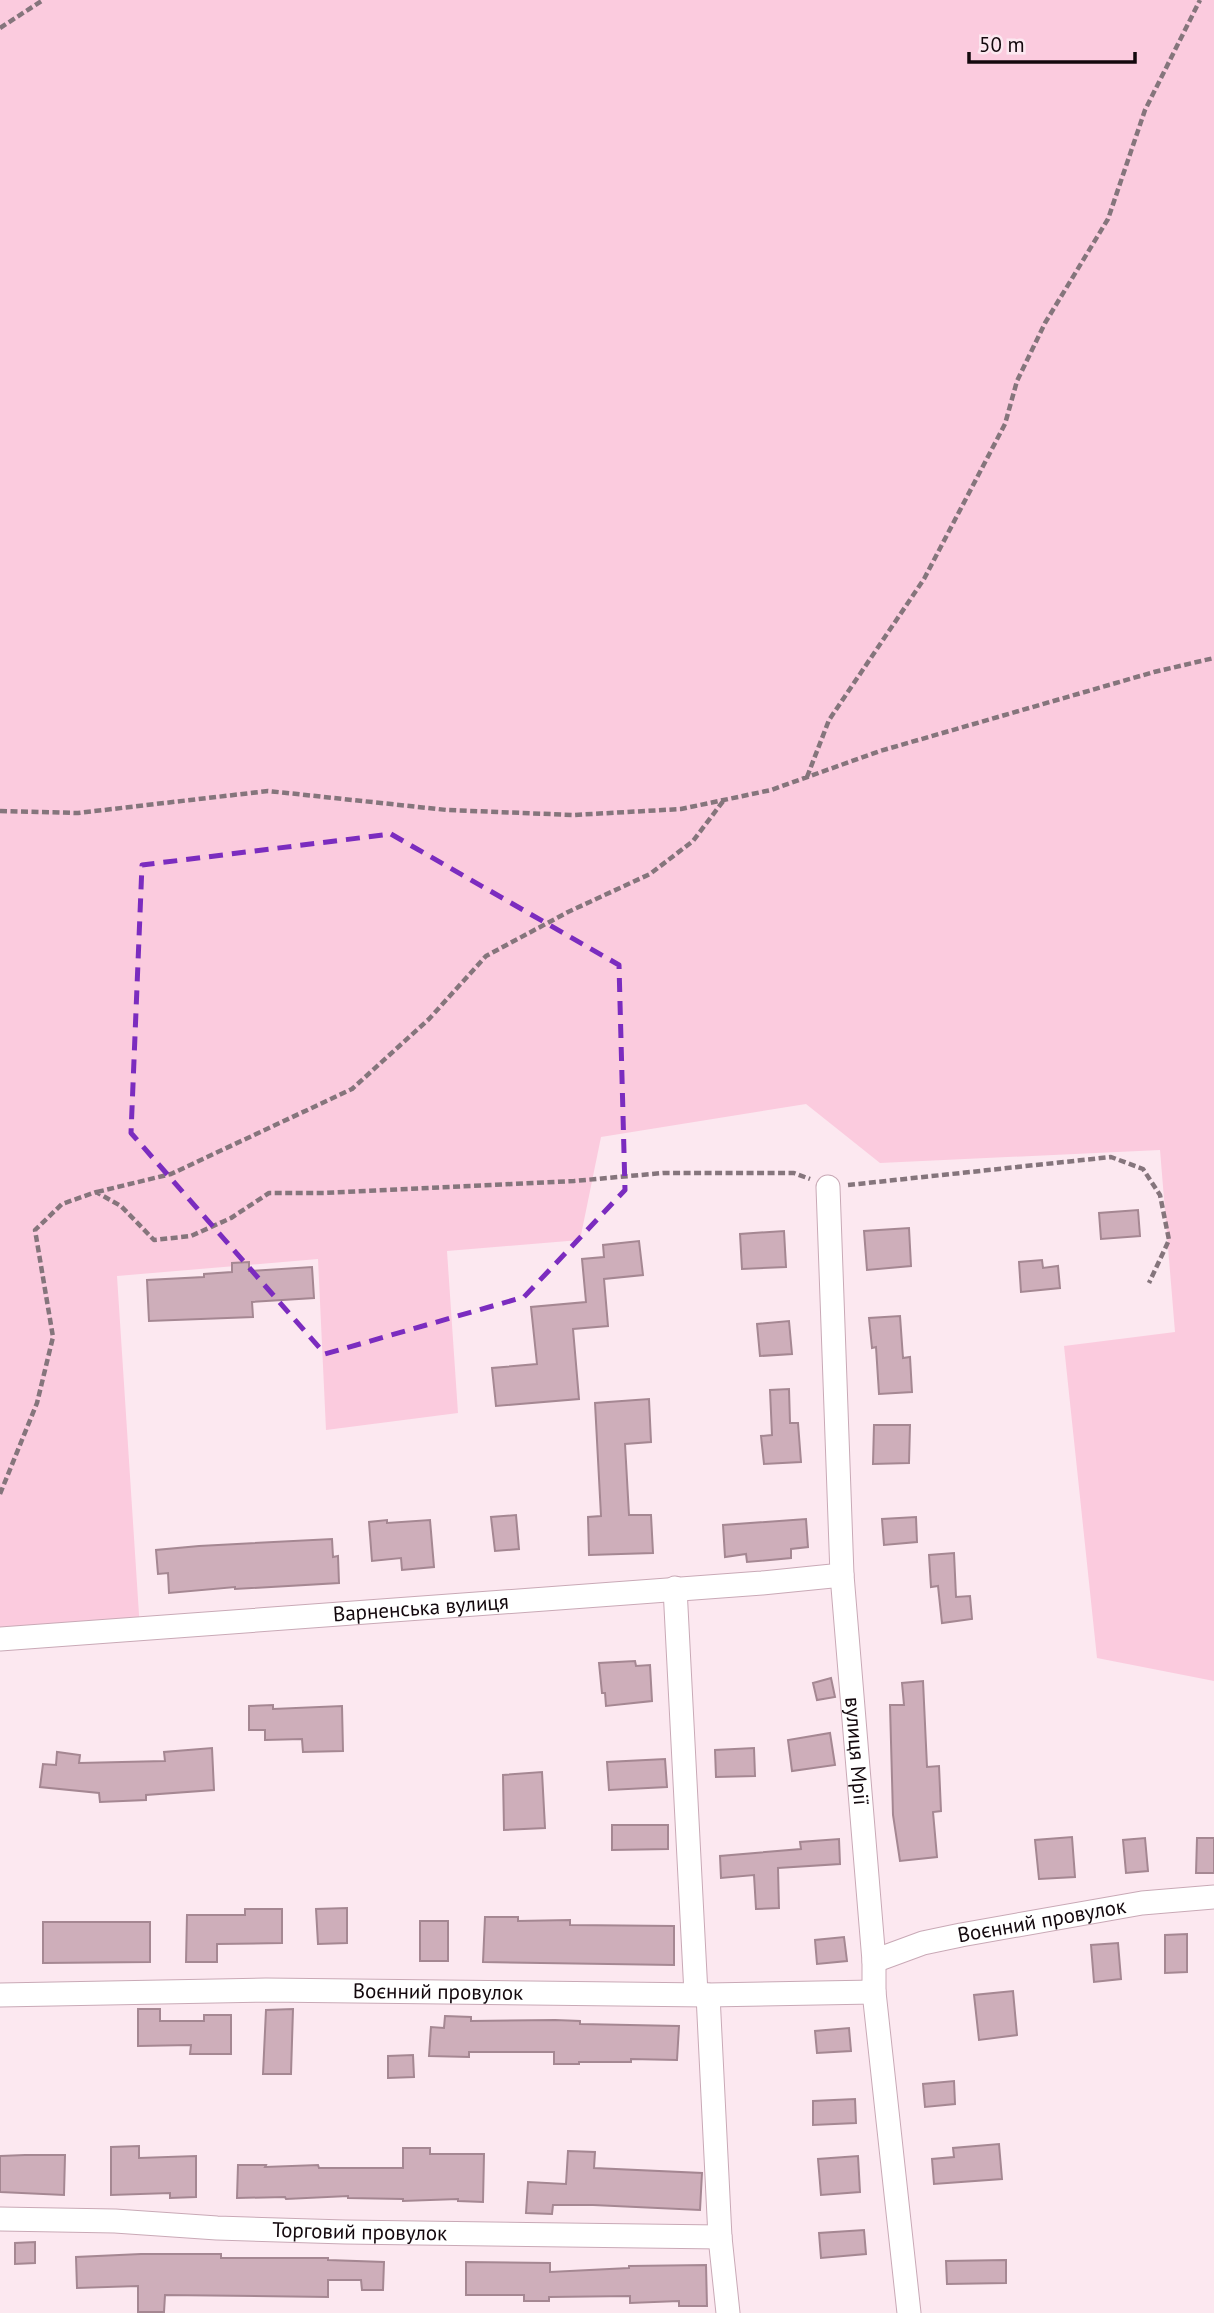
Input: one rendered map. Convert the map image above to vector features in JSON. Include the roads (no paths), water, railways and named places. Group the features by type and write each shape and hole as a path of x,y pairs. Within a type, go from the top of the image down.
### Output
{"street":[{"name":"вулиця Мрії","path":"828,1187 842,1575 874,1961 874,1992 909,2313"},
{"name":"Варненська вулиця","path":"0,1639 72,1636 842,1575"},
{"path":"675,1588 702,1995 728,2313"},
{"name":"Воєнний провулок","path":"874,1961 923,1943 961,1935 1142,1903 1214,1897"},
{"name":"Воєнний провулок","path":"0,1995 266,1990 702,1995 874,1992"},
{"name":"Торговий провулок","path":"0,2219 115,2221 217,2228 345,2232 720,2237"}]}
